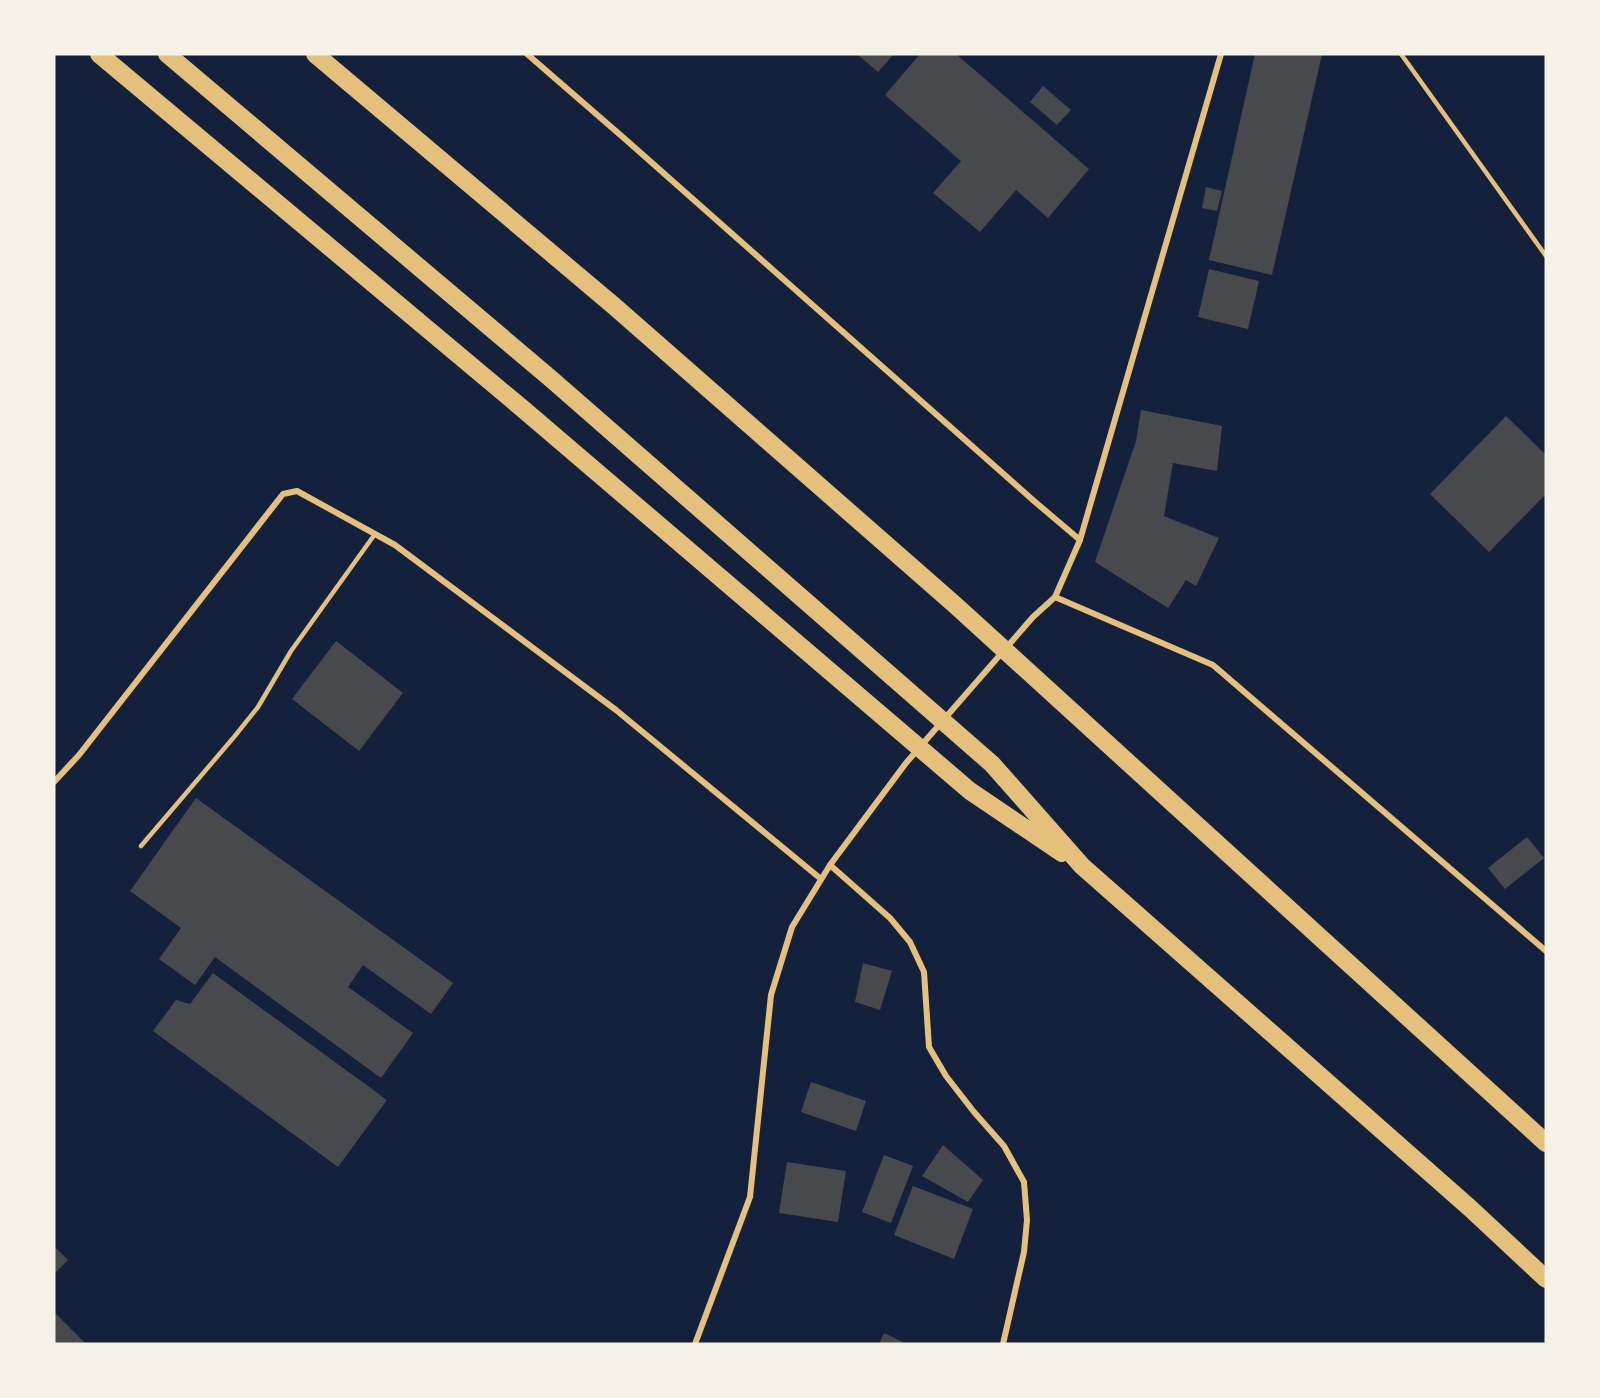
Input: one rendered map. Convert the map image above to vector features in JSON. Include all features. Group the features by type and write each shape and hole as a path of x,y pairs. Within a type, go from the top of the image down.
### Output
{"highway":[{"path":"99,54 523,409 970,791 1082,866"},
{"path":"167,54 550,378 992,764 1082,866 1471,1209 1546,1279"},
{"path":"315,54 614,306 954,604 1546,1143"}],"street":[{"path":"527,54 1080,540"},
{"path":"695,1344 750,1197 771,995 792,927 830,865 906,763 1033,617 1055,597 1080,540 1221,54"},
{"path":"54,782 79,755 283,494 297,491 395,545 616,710 821,879"},
{"path":"1055,597 1213,664 1546,951"},
{"path":"830,865 890,918 910,942 924,972 929,1047 946,1076 1005,1146 1024,1182 1026,1220 1024,1252 1003,1344"}],"lane":[{"path":"1401,54 1546,256"},
{"path":"141,846 252,714 291,651 375,534"}],"building":[{"path":"857,54 894,54 878,72"},
{"path":"920,54 956,54 1089,169 1048,218 1016,190 980,232 933,193 961,161 885,95"},
{"path":"1255,54 1322,54 1272,275 1209,260"},
{"path":"1043,86 1071,110 1057,125 1030,102"},
{"path":"1206,187 1222,191 1217,211 1202,208"},
{"path":"1209,269 1259,281 1248,329 1198,317"},
{"path":"1141,410 1222,426 1217,471 1173,463 1164,516 1219,538 1196,586 1186,580 1168,608 1095,562 1136,441"},
{"path":"1506,416 1546,455 1546,494 1489,552 1430,494"},
{"path":"336,641 403,693 359,751 292,699"},
{"path":"196,798 453,983 431,1014 363,965 348,987 413,1033 381,1078 215,957 195,985 159,959 181,928 130,891"},
{"path":"1527,837 1544,858 1505,889 1488,868"},
{"path":"863,963 892,971 880,1010 855,1002"},
{"path":"213,973 387,1100 338,1167 153,1031 176,1000 190,1004"},
{"path":"811,1082 866,1101 856,1131 801,1112"},
{"path":"943,1145 983,1180 968,1202 922,1176"},
{"path":"884,1155 913,1166 891,1223 862,1212"},
{"path":"787,1162 846,1171 838,1222 779,1213"},
{"path":"913,1186 973,1209 954,1259 894,1235"},
{"path":"54,1246 68,1260 54,1274"},
{"path":"54,1312 86,1344 54,1344"},
{"path":"884,1333 907,1344 879,1344"}]}
